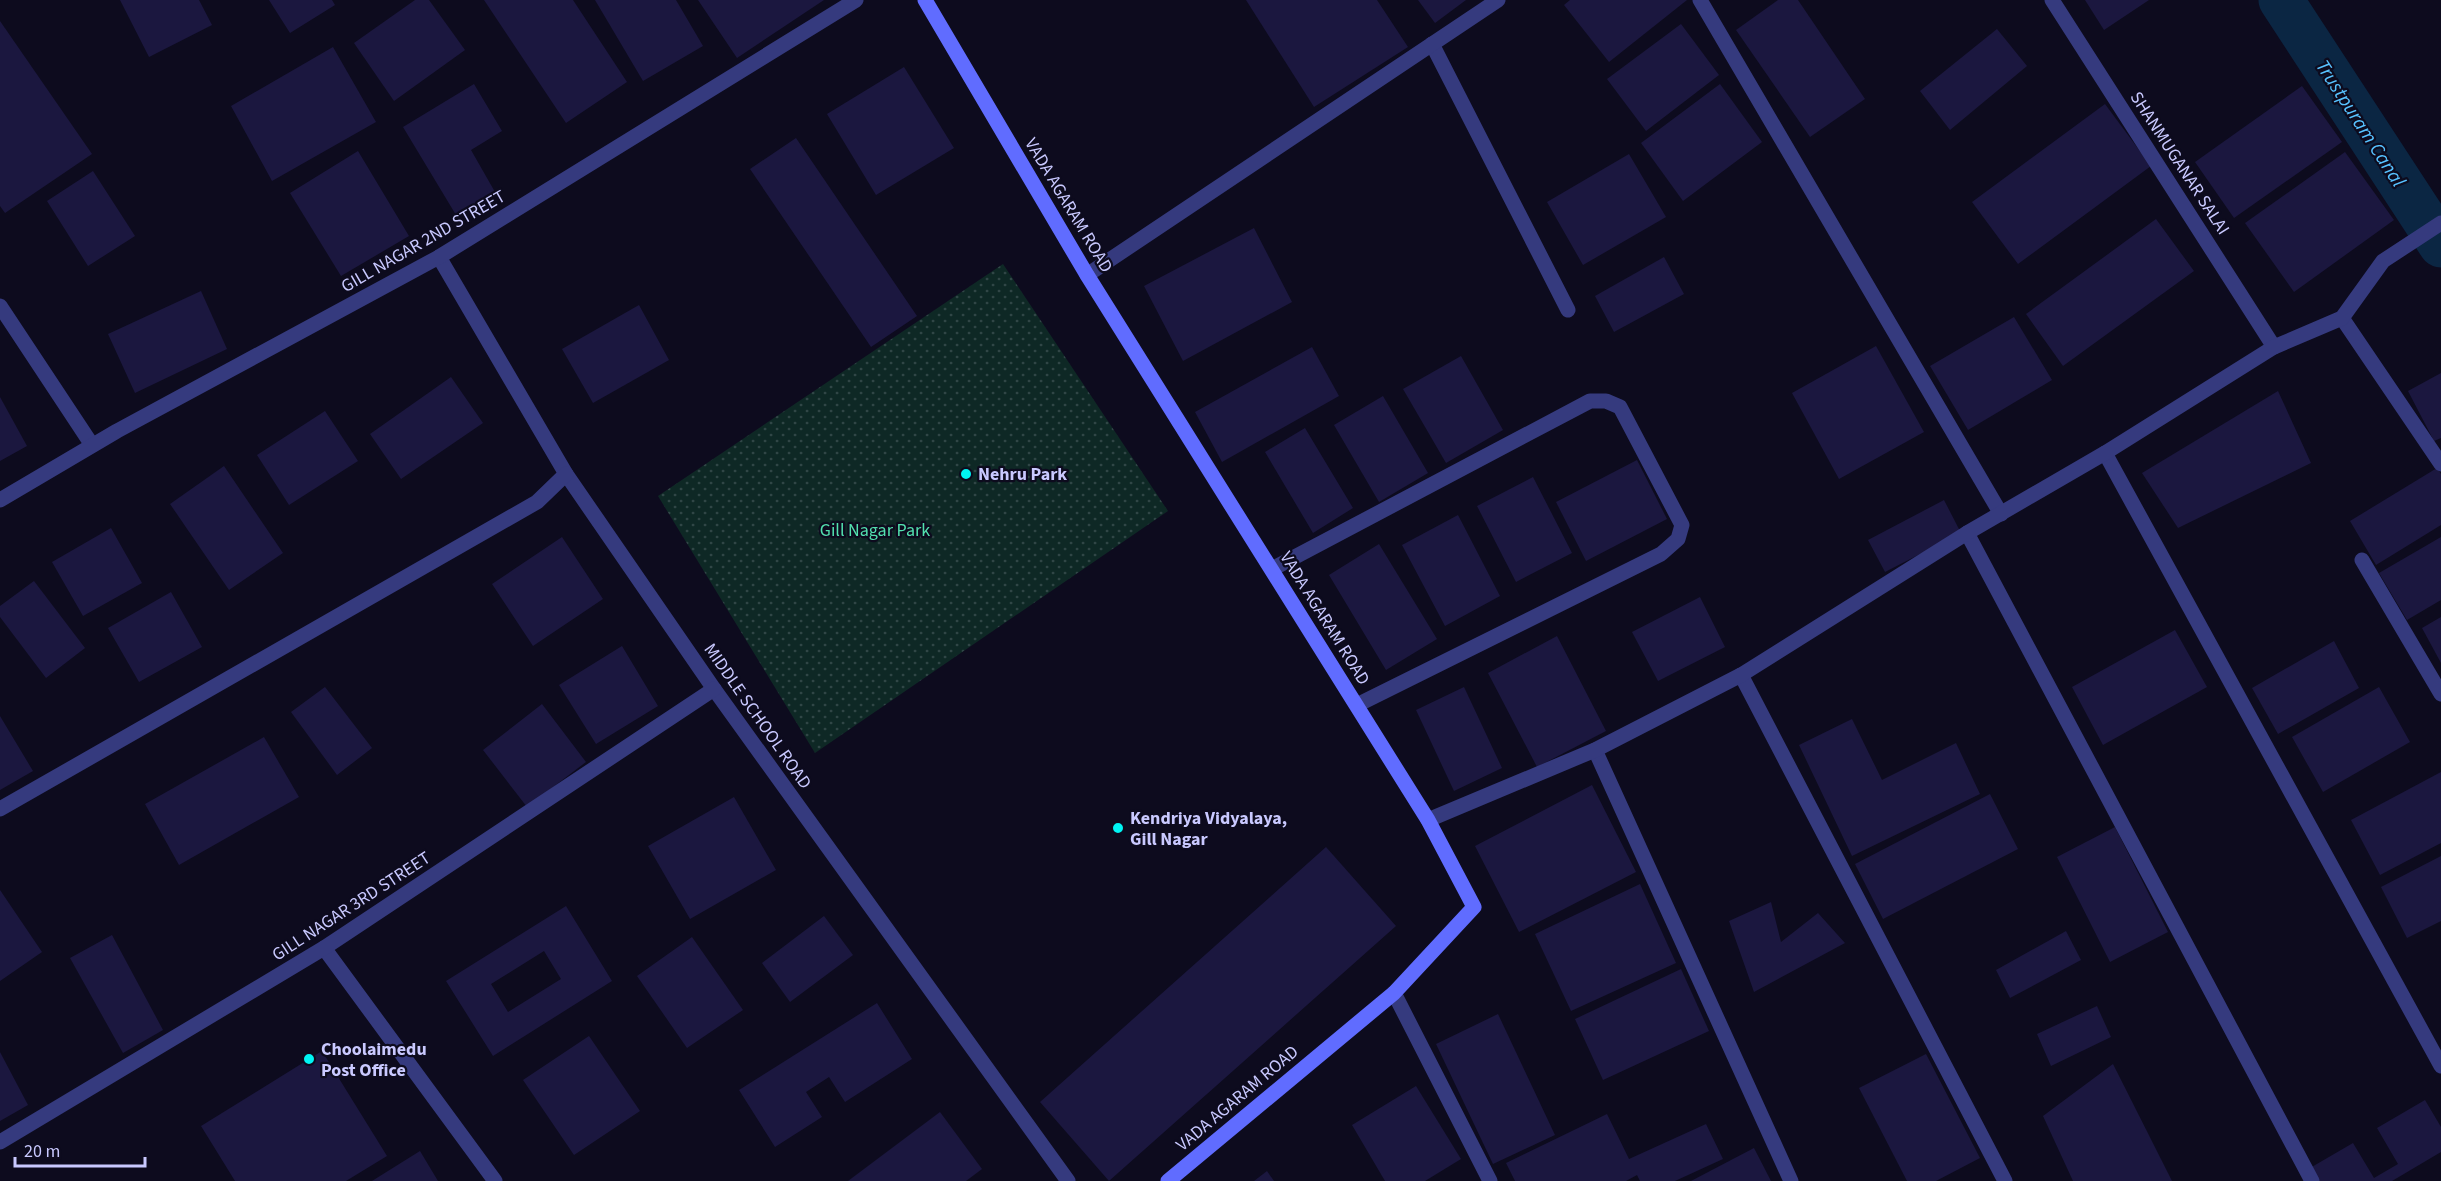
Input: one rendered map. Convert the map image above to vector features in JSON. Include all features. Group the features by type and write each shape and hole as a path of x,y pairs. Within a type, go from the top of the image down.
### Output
{"street":[{"name":"GILL NAGAR 2ND STREET","path":"0,500 92,446 439,257 856,0"},
{"name":"VADA AGARAM ROAD","path":"925,0 1087,275 1428,820 1474,907 1394,993 1168,1181"},
{"path":"1087,275 1498,0"},
{"path":"1700,0 2001,514"},
{"name":"SHANMUGANAR SALAI","path":"2052,0 2274,347"},
{"path":"1432,44 1568,310"},
{"path":"1428,820 1594,750 1741,675 1967,533 2105,453 2274,347 2342,318 2383,261 2441,223"},
{"name":"MIDDLE SCHOOL ROAD","path":"439,257 566,474 714,689 1068,1181"},
{"path":"0,306 92,446"},
{"path":"2342,318 2441,464"},
{"path":"1272,569 1590,401 1606,401 1620,406 1682,525 1678,539 1661,554 1357,705"},
{"path":"2105,453 2441,1066"},
{"path":"0,809 537,502 566,474"},
{"path":"1967,533 2312,1181"},
{"path":"2362,560 2441,694"},
{"path":"1741,675 2005,1181"},
{"name":"GILL NAGAR 3RD STREET","path":"0,1142 324,948 714,689"},
{"path":"1594,750 1791,1181"},
{"path":"324,948 495,1181"},
{"path":"1394,993 1490,1181"}],"green space":[{"name":"Gill Nagar Park","path":"1003,264 1168,511 815,753 658,496"}],"building":[{"path":"120,0 199,0 212,25 149,57"},
{"path":"269,0 332,0 335,5 290,33"},
{"path":"415,0 429,0 465,50 394,101 354,43"},
{"path":"484,0 573,0 627,82 566,123"},
{"path":"595,0 676,0 703,46 643,81"},
{"path":"698,0 824,0 737,58"},
{"path":"1246,0 1377,0 1408,47 1314,107"},
{"path":"1418,0 1466,0 1435,23"},
{"path":"1570,0 1687,0 1609,62 1564,5"},
{"path":"1778,0 1798,0 1865,99 1810,137 1736,30"},
{"path":"2085,0 2149,0 2104,30"},
{"path":"0,21 92,154 5,213 0,206"},
{"path":"1681,24 1719,75 1646,131 1607,79"},
{"path":"1997,29 2027,66 1950,130 1920,91"},
{"path":"333,47 376,122 272,181 231,106"},
{"path":"904,67 954,148 876,195 827,114"},
{"path":"474,84 502,131 471,150 495,192 456,215 403,127"},
{"path":"1720,84 1762,142 1683,201 1641,143"},
{"path":"2302,86 2342,142 2234,218 2195,162"},
{"path":"2105,104 2151,166 2018,264 1972,202"},
{"path":"796,138 917,316 871,347 750,169"},
{"path":"358,151 409,236 341,276 290,193"},
{"path":"2345,152 2394,220 2294,292 2245,223"},
{"path":"1629,154 1666,217 1583,265 1547,202"},
{"path":"93,171 135,236 88,266 47,201"},
{"path":"2156,219 2194,271 2063,366 2026,314"},
{"path":"1254,228 1292,302 1183,361 1144,286"},
{"path":"1664,257 1684,294 1614,332 1595,296"},
{"path":"201,291 227,349 135,393 108,334"},
{"path":"639,305 669,360 593,403 562,349"},
{"path":"2014,317 2052,380 1968,430 1930,366"},
{"path":"1876,346 1924,432 1839,479 1792,393"},
{"path":"1312,347 1339,396 1222,462 1195,412"},
{"path":"1461,356 1503,430 1446,463 1403,389"},
{"path":"2441,373 2441,438 2434,441 2408,391"},
{"path":"451,377 483,423 401,479 370,434"},
{"path":"2278,391 2311,463 2178,528 2142,473"},
{"path":"1383,396 1428,473 1379,502 1334,425"},
{"path":"0,397 27,446 0,461"},
{"path":"325,411 358,461 289,505 257,455"},
{"path":"1305,428 1353,508 1313,533 1265,452"},
{"path":"1637,460 1667,519 1586,561 1556,502"},
{"path":"224,466 283,553 229,590 170,504"},
{"path":"2437,468 2441,474 2441,525 2376,565 2350,521"},
{"path":"1533,477 1572,553 1516,582 1477,506"},
{"path":"1944,500 1961,533 1885,572 1868,540"},
{"path":"1458,515 1500,596 1445,626 1402,545"},
{"path":"111,528 142,583 83,616 52,562"},
{"path":"562,537 603,599 533,646 492,584"},
{"path":"2441,537 2441,600 2407,620 2379,573"},
{"path":"1379,544 1437,639 1386,670 1329,575"},
{"path":"34,581 85,648 46,678 0,617 0,606"},
{"path":"171,592 202,647 139,682 108,628"},
{"path":"1700,597 1725,647 1658,681 1632,632"},
{"path":"2441,617 2441,663 2422,628"},
{"path":"2175,630 2207,687 2103,745 2072,687"},
{"path":"1557,636 1606,731 1537,767 1488,673"},
{"path":"2334,641 2359,688 2278,734 2252,688"},
{"path":"622,646 658,706 596,744 559,685"},
{"path":"325,687 372,748 337,775 291,712"},
{"path":"1464,687 1502,768 1454,791 1416,710"},
{"path":"2379,687 2410,742 2323,792 2292,737"},
{"path":"542,704 586,762 527,807 483,750"},
{"path":"0,716 33,771 0,790"},
{"path":"1852,719 1882,780 1956,743 1980,794 1852,856 1799,745"},
{"path":"264,737 299,797 179,865 145,804"},
{"path":"2441,772 2441,843 2380,875 2351,820"},
{"path":"1592,785 1636,872 1519,932 1475,846"},
{"path":"1990,794 2018,849 1883,919 1855,864"},
{"path":"734,797 776,870 690,919 648,846"},
{"path":"2115,827 2168,932 2110,962 2057,857"},
{"path":"1326,847 1396,926 1109,1181 1040,1102"},
{"path":"2441,856 2441,921 2407,938 2381,887"},
{"path":"1640,884 1676,963 1571,1011 1535,934"},
{"path":"0,890 42,952 0,981"},
{"path":"1771,902 1781,942 1818,913 1845,943 1754,992 1729,921"},
{"path":"566,906 612,981 493,1056 446,981","holes":["544,951 561,979 508,1012 491,984"]},
{"path":"824,916 853,955 790,1002 762,963"},
{"path":"2066,931 2081,960 2010,998 1996,970"},
{"path":"112,935 163,1030 123,1053 70,958"},
{"path":"692,937 743,1010 687,1048 637,976"},
{"path":"1681,969 1709,1031 1603,1080 1575,1019"},
{"path":"877,1003 912,1059 845,1102 829,1077 806,1092 822,1117 775,1147 739,1090"},
{"path":"2097,1006 2111,1037 2051,1066 2037,1034"},
{"path":"1498,1014 1555,1135 1493,1164 1436,1044"},
{"path":"589,1036 640,1111 574,1155 523,1080"},
{"path":"322,1051 387,1156 346,1181 235,1181 201,1126"},
{"path":"0,1052 28,1105 0,1121"},
{"path":"1926,1054 1980,1158 1936,1181 1907,1181 1859,1088"},
{"path":"2113,1064 2172,1181 2073,1181 2043,1116"},
{"path":"1416,1086 1461,1159 1425,1181 1385,1181 1352,1125"},
{"path":"2425,1100 2441,1127 2441,1152 2392,1181 2317,1181 2310,1168 2353,1143 2374,1178 2398,1164 2377,1128"},
{"path":"940,1112 982,1169 966,1181 848,1181"},
{"path":"1607,1114 1629,1159 1706,1124 1723,1159 1675,1181 1640,1181 1637,1175 1626,1181 1515,1181 1506,1163"},
{"path":"1754,1148 1771,1181 1691,1181"},
{"path":"420,1151 438,1181 372,1181"},
{"path":"1267,1171 1274,1181 1254,1181"}],"waterway":[{"name":"Trustpuram Canal","path":"2281,0 2441,245"}],"place":[{"name":"Nehru Park","path":"966,474"},
{"name":"Kendriya Vidyalaya, Gill Nagar","path":"1118,828"},
{"name":"Choolaimedu Post Office","path":"309,1059"}]}
